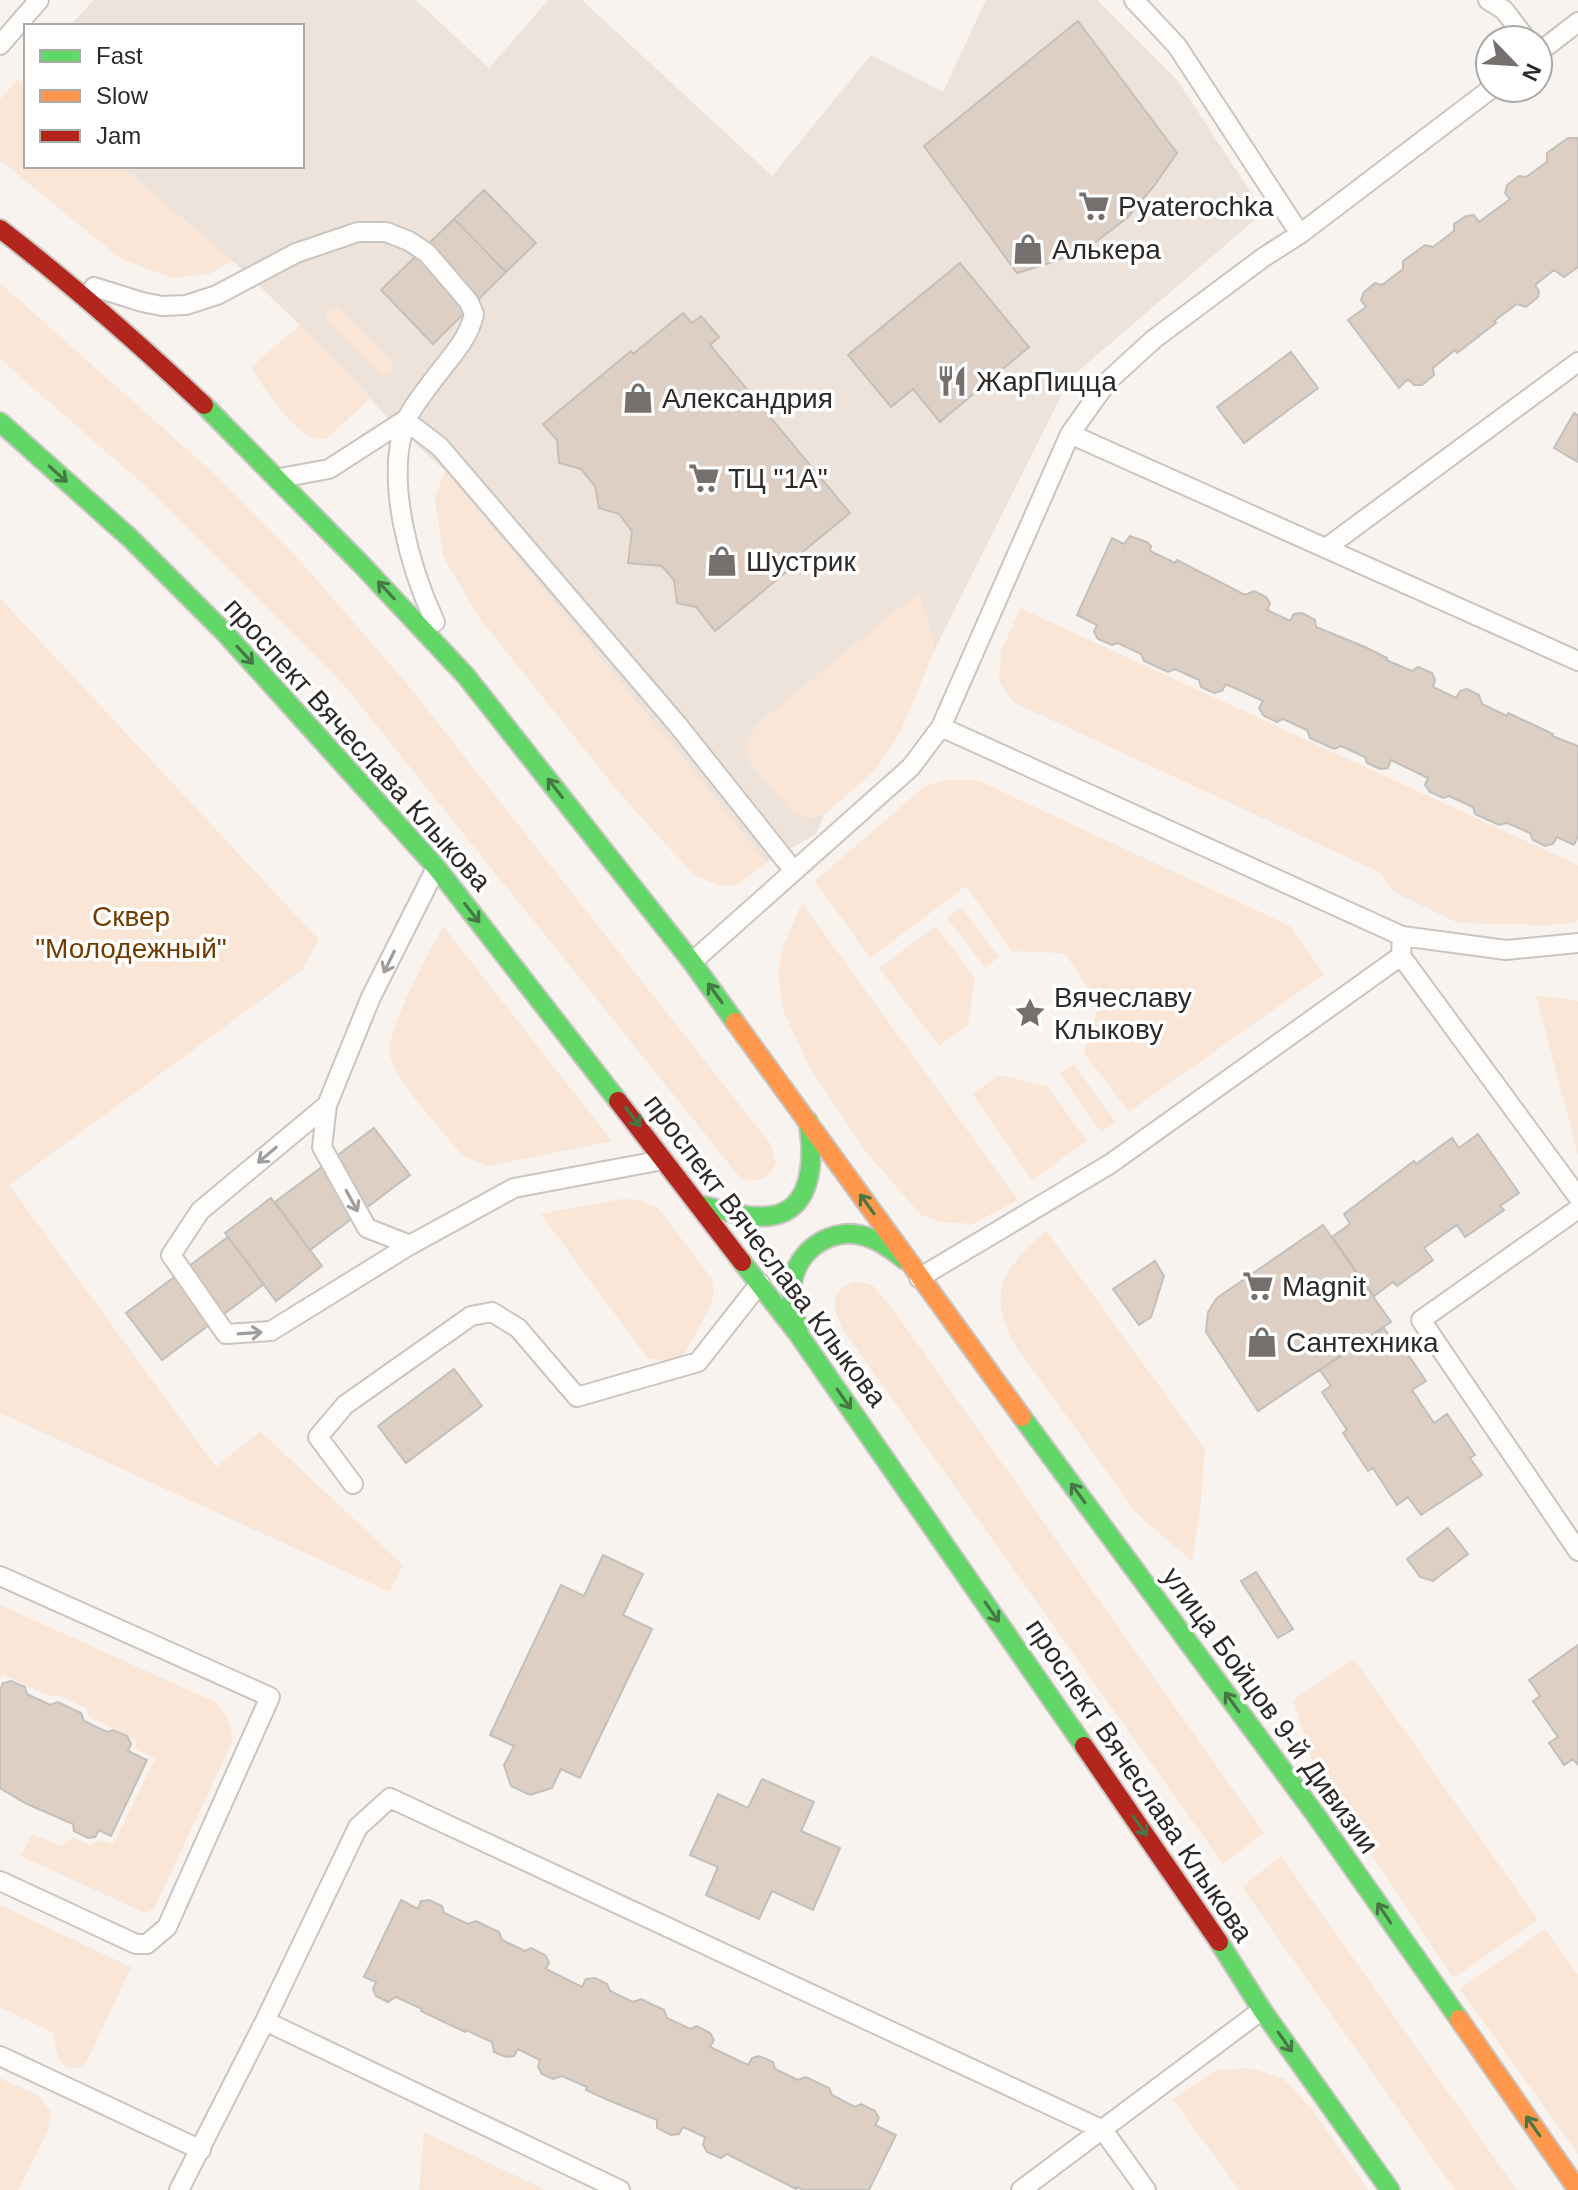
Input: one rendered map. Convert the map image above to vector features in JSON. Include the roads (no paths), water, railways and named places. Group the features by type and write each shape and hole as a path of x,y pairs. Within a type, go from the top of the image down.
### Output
{"main road":[{"path":"0,229 57,272 198,400 362,565 466,676 692,962 916,1273"},
{"name":"проспект Вячеслава Клыкова","path":"0,422 130,538 225,633 436,867 799,1335 1191,1899 1262,2010 1390,2190"},
{"path":"701,1205 755,1215 773,1215 791,1209 809,1182 814,1155 808,1121"},
{"path":"799,1335 791,1296 794,1273 805,1251 828,1237 857,1234 888,1246 916,1273"},
{"name":"улица Бойцов 9-й Дивизии","path":"916,1273 1315,1814 1578,2190"}],"lane":[{"path":"0,45 39,0"},
{"path":"1134,0 1177,46 1300,234"},
{"path":"1488,0 1504,10 1515,24"},
{"path":"1554,41 1578,22"},
{"path":"692,962 911,767 941,727 1070,434 1107,382 1154,339 1300,234 1474,102"},
{"path":"57,272 95,288 142,302 162,306 186,305 217,295 296,253 358,232 386,232 409,241 427,253 469,302 474,314 468,332 405,420 329,469 277,479"},
{"path":"1326,548 1578,362"},
{"path":"405,420 396,474 408,547 429,608 448,650 466,676"},
{"path":"405,420 440,447 677,724 794,871"},
{"path":"1070,434 1578,661"},
{"path":"941,727 1402,936 1506,950 1578,943"},
{"path":"410,1245 367,1228 322,1147 327,1105 371,997 436,867"},
{"path":"1402,936 1401,956 1578,1197"},
{"path":"916,1273 1110,1164 1401,956"},
{"path":"327,1105 200,1211 171,1255 226,1334 271,1331 410,1245 514,1188 665,1159"},
{"path":"1578,1209 1421,1320 1578,1551"},
{"path":"353,1484 318,1437 345,1405 471,1316 492,1312 518,1328 577,1397 698,1362 760,1283"},
{"path":"0,1576 270,1697 167,1927 147,1944 136,1944 0,1881"},
{"path":"179,2190 358,1827 390,1798 1103,2130 1146,2190"},
{"path":"1021,2190 1262,2010"},
{"path":"265,2021 620,2190"},
{"path":"0,2056 201,2150"}],"place":[{"name":"Pyaterochka","path":"1094,206"},
{"name":"Алькера","path":"1028,249"},
{"name":"ЖарПицца","path":"952,381"},
{"name":"Александрия","path":"638,398"},
{"name":"ТЦ \"1А\"","path":"704,478"},
{"name":"Шустрик","path":"722,561"},
{"name":"Вячеславу Клыкову","path":"1030,1013"},
{"name":"Magnit","path":"1258,1286"},
{"name":"Сантехника","path":"1262,1342"}],"park label":[{"name":"Сквер \"Молодежный\"","path":"131,932"}]}
